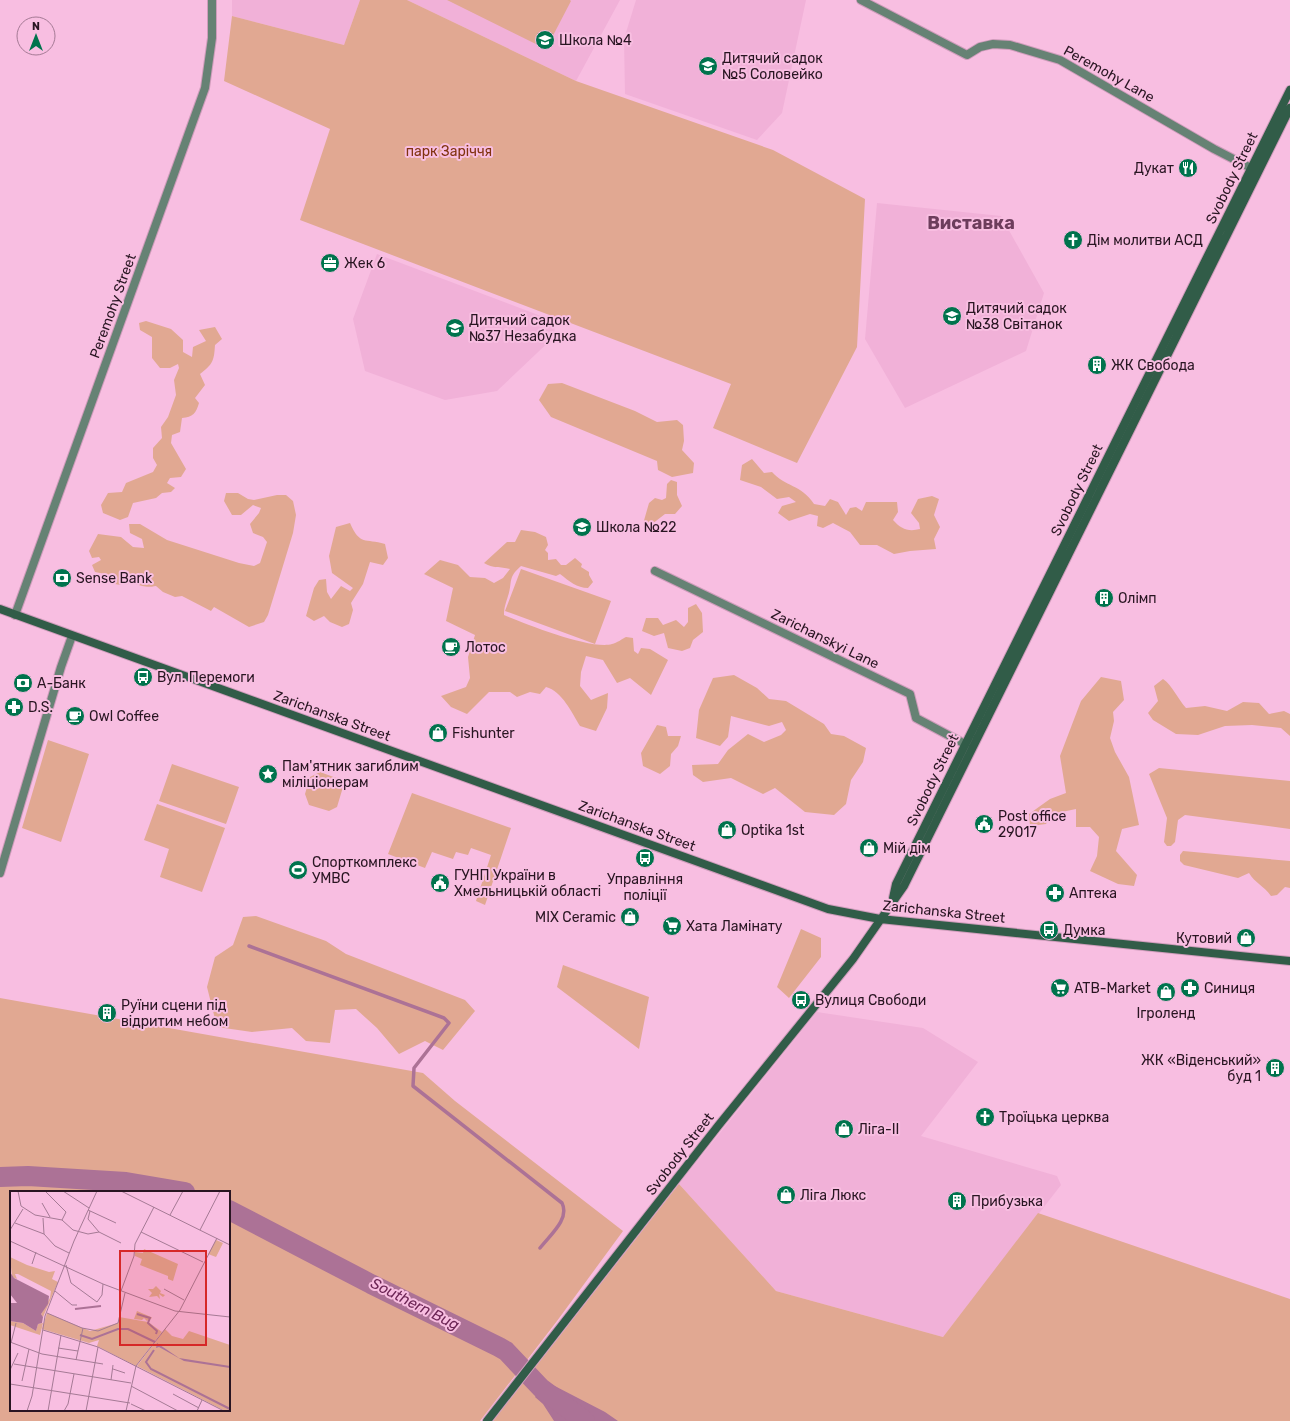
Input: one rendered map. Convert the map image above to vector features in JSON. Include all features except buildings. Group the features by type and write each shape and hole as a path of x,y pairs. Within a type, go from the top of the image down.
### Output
{"main road":[{"name":"Svobody Street","path":"1035,614 1290,90"},
{"path":"1290,99 1286,106 1290,109"},
{"name":"Svobody Street","path":"892,903 896,884 1035,614 1290,109"},
{"name":"Zarichanska Street","path":"0,609 828,909 880,919 1290,961"},
{"name":"Svobody Street","path":"487,1421 718,1126 852,959 892,903 904,886 970,741"}],"street":[{"name":"Peremohy Street","path":"15,615 205,88 212,38 212,0"},
{"name":"Peremohy Lane","path":"861,0 967,55 980,47 992,44 1010,45 1060,60 1214,149 1251,168"},
{"name":"Zarichanskyi Lane","path":"656,571 910,694 916,718 970,741"},
{"path":"0,873 61,667 72,636"}],"shaded area":[{"path":"232,0 360,0 344,45 232,16"},
{"name":"Школа №4","path":"407,0 620,0 576,81"},
{"name":"Дитячий садок №5 Соловейко","path":"636,0 806,0 782,113 757,140 625,94 624,39"},
{"name":"Дитячий садок №38 Світанок","path":"877,203 1001,216 1044,293 1026,351 905,408 865,339"},
{"name":"Дитячий садок №37 Незабудка","path":"377,254 554,321 555,336 497,391 445,400 365,371 353,319"},
{"path":"817,1012 923,1028 978,1062 921,1136 1057,1176 1061,1185 943,1337 776,1291 679,1184"},
{"path":"545,1383 549,1383 605,1412 618,1421 554,1421 543,1404 535,1397"}],"green space":[{"name":"парк Заріччя","path":"360,0 407,0 576,81 773,150 865,199 857,347 797,463 713,428 731,384 300,220 330,129 224,81 232,16 344,45"},
{"path":"447,0 570,0 571,1 546,49"},
{"path":"146,321 171,329 183,340 183,352 192,357 193,347 206,341 199,330 215,327 222,339 215,345 212,362 208,368 200,374 205,385 195,398 199,403 197,409 194,414 189,417 182,418 180,432 172,435 171,443 186,469 181,477 170,478 167,483 175,488 171,492 162,493 156,498 133,503 128,517 120,520 103,513 101,505 108,493 122,492 126,483 153,472 157,465 153,458 153,448 162,438 161,427 168,417 176,395 174,380 179,368 178,364 170,368 160,368 152,358 152,337 140,330 139,323"},
{"path":"562,383 635,411 657,422 677,420 683,425 684,441 682,450 694,463 693,473 672,477 658,470 657,461 551,417 539,400 548,384"},
{"path":"752,459 764,473 772,472 782,481 804,493 814,504 825,506 830,499 838,502 846,515 850,508 856,507 862,511 866,502 897,502 898,512 893,520 902,528 908,530 920,529 919,523 911,513 918,499 932,496 939,499 934,515 940,527 934,539 936,549 894,554 877,545 860,545 850,532 833,523 823,528 817,526 818,516 810,514 789,521 778,513 782,506 796,502 789,497 777,499 761,487 740,480 742,465"},
{"path":"671,480 677,482 677,495 682,506 675,514 665,514 652,524 643,524 649,503 655,498 662,500 666,498 667,484"},
{"path":"226,493 238,493 248,499 254,500 277,495 286,495 293,501 296,515 293,533 268,615 264,622 249,627 214,607 211,611 182,596 175,597 163,592 156,586 147,587 132,584 115,584 113,580 104,578 105,574 95,572 92,565 101,560 99,557 92,558 89,551 98,534 121,537 133,547 144,548 142,539 130,533 129,524 140,524 167,540 239,563 254,566 260,563 267,542 263,537 253,533 250,524 261,508 253,505 241,515 232,515 224,501"},
{"path":"350,523 360,538 385,544 388,558 383,565 370,562 363,584 351,603 353,610 349,624 342,627 330,622 324,616 314,621 306,616 314,588 319,580 326,579 327,592 331,599 341,586 350,591 353,588 332,573 329,556 336,527"},
{"path":"521,530 535,532 546,537 548,545 545,550 548,553 548,560 556,559 561,565 566,565 575,558 582,564 581,567 589,572 593,582 588,588 584,588 573,584 560,574 556,576 521,566 512,577 504,615 558,635 589,643 602,645 612,644 626,637 633,638 634,651 638,654 641,648 650,649 668,660 651,695 630,678 617,683 603,660 586,656 581,672 580,686 591,700 608,693 607,708 596,731 580,726 562,698 552,689 546,687 540,694 530,692 517,697 510,692 489,692 467,714 451,707 441,696 466,687 470,678 468,657 475,635 446,621 453,588 424,574 440,560 458,565 470,577 485,578 494,583 503,578 510,569 490,566 484,563 507,542 515,542"},
{"path":"521,569 611,601 595,644 505,611"},
{"path":"696,604 702,613 703,632 693,640 690,648 682,651 668,648 664,633 654,636 642,631 646,618 658,618 663,625 676,620 684,627 688,622 688,608"},
{"path":"734,675 757,688 769,699 786,701 824,724 831,734 844,736 866,748 863,762 851,780 846,804 834,815 805,812 775,788 763,794 731,778 703,782 693,775 692,765 718,764 728,750 748,734 764,742 781,735 786,730 782,722 769,726 731,716 728,737 720,746 696,738 699,710 713,678"},
{"path":"1101,677 1121,681 1124,700 1113,712 1114,721 1110,738 1115,752 1129,777 1139,825 1122,829 1116,851 1137,875 1134,886 1118,884 1090,871 1097,856 1099,837 1090,827 1076,827 1076,809 1052,814 1046,824 1030,826 1029,814 1050,799 1066,793 1060,756 1081,701"},
{"path":"1163,679 1186,708 1205,706 1227,711 1243,702 1259,703 1269,714 1284,711 1290,714 1290,736 1281,728 1252,725 1225,726 1198,735 1176,734 1153,720 1148,713 1158,701 1154,686"},
{"path":"657,725 666,727 668,736 681,736 678,746 671,754 670,766 660,774 643,766 641,753"},
{"path":"48,740 89,754 61,842 22,828"},
{"path":"172,764 239,787 226,824 159,801"},
{"path":"1159,768 1290,781 1290,829 1185,815 1178,820 1175,842 1171,846 1167,846 1164,842 1167,818 1149,774"},
{"path":"320,772 339,779 343,787 337,807 329,811 309,805 305,794 310,777"},
{"path":"412,793 511,828 485,905 476,901 491,855 471,848 468,855 456,852 453,859 432,852 425,868 388,854"},
{"path":"157,804 225,828 202,892 160,877 169,849 144,840"},
{"path":"1183,851 1290,861 1290,888 1285,887 1277,895 1271,896 1249,873 1238,878 1184,865 1180,861 1180,855"},
{"path":"256,916 326,941 346,954 465,1000 475,1011 443,1050 425,1041 399,1054 377,1028 356,1009 335,1010 330,1043 306,1041 292,1028 252,1032 217,1027 207,987 215,957 233,945 243,917"},
{"path":"801,929 821,938 821,957 789,998 777,987"},
{"path":"563,965 649,997 639,1049 557,987"},
{"path":"0,998 423,1073 455,1101 623,1231 557,1321 480,1421 0,1421"},
{"path":"679,1184 776,1291 943,1337 1038,1213 1290,1299 1290,1421 493,1421"}],"waterway":[{"path":"249,946 444,1018 449,1023 414,1068 413,1086 562,1203 564,1209 561,1221 558,1227 540,1248"},
{"name":"Southern Bug","path":"0,1177 28,1176 126,1182 179,1191"},
{"name":"Southern Bug","path":"230,1211 371,1284 506,1351 541,1388 585,1421"}],"place":[{"name":"Школа №4","path":"545,40"},
{"name":"Дитячий садок №5 Соловейко","path":"708,66"},
{"name":"Дукат","path":"1188,168"},
{"name":"Дім молитви АСД","path":"1073,240"},
{"name":"Жек 6","path":"330,263"},
{"name":"Дитячий садок №38 Світанок","path":"952,316"},
{"name":"Дитячий садок №37 Незабудка","path":"455,328"},
{"name":"ЖК Свобода","path":"1097,365"},
{"name":"Школа №22","path":"582,527"},
{"name":"Sense Bank","path":"62,578"},
{"name":"Олімп","path":"1104,598"},
{"name":"Лотос","path":"451,647"},
{"name":"Вул. Перемоги","path":"143,677"},
{"name":"А-Банк","path":"23,683"},
{"name":"D.S.","path":"14,707"},
{"name":"Owl Coffee","path":"75,716"},
{"name":"Fishunter","path":"438,733"},
{"name":"Пам'ятник загиблим міліціонерам","path":"268,774"},
{"name":"Post office 29017","path":"984,824"},
{"name":"Оptika 1st","path":"727,830"},
{"name":"Мій дім","path":"869,848"},
{"name":"Управління поліції","path":"645,858"},
{"name":"Спорткомплекс УМВС","path":"298,870"},
{"name":"ГУНП України в Хмельницькій області","path":"440,883"},
{"name":"Аптека","path":"1055,893"},
{"name":"MIX Ceramic","path":"630,917"},
{"name":"Хата Ламінату","path":"672,926"},
{"name":"Думка","path":"1049,930"},
{"name":"Кутовий","path":"1246,938"},
{"name":"ATB-Market","path":"1060,988"},
{"name":"Синиця","path":"1190,988"},
{"name":"Ігроленд","path":"1166,992"},
{"name":"Вулиця Свободи","path":"801,1000"},
{"name":"Руїни сцени під відритим небом","path":"107,1013"},
{"name":"ЖК «Віденський» буд 1","path":"1275,1068"},
{"name":"Троїцька церква","path":"985,1117"},
{"name":"Ліга-II","path":"844,1129"},
{"name":"Ліга Люкс","path":"786,1195"},
{"name":"Прибузька","path":"957,1201"}],"district":[{"name":"Виставка","path":"971,223"}]}
